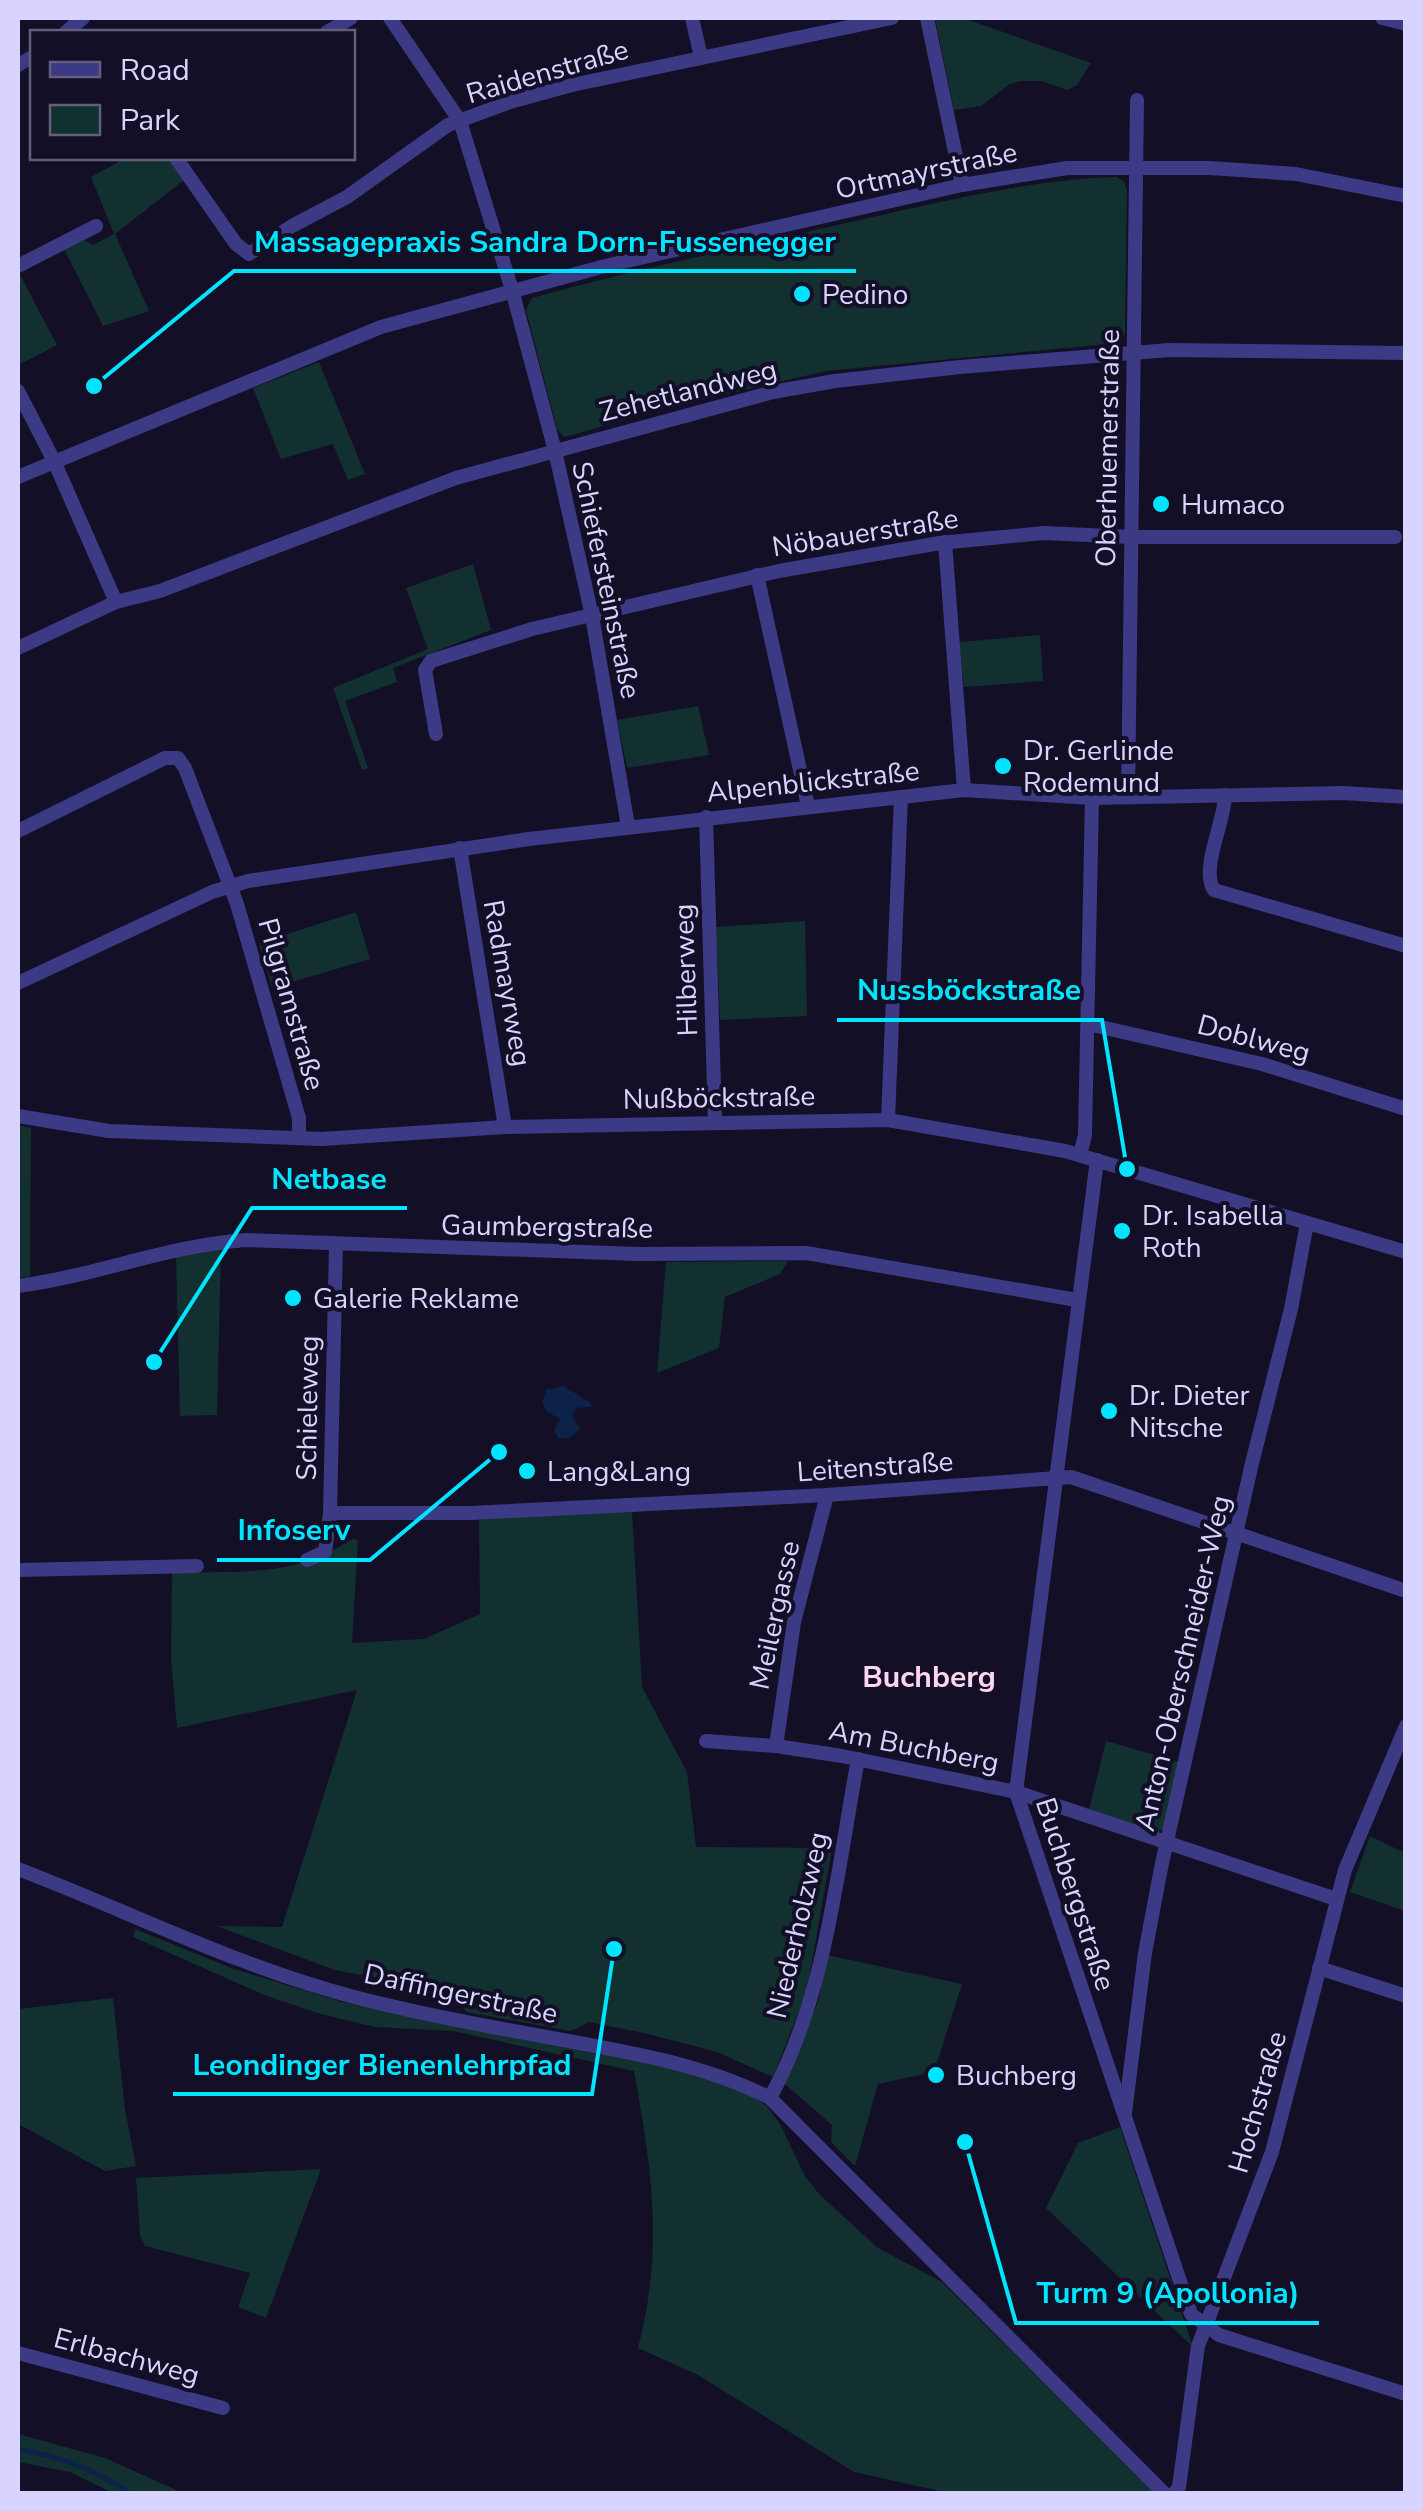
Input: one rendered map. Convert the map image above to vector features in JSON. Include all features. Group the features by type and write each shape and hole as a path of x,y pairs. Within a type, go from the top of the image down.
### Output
{"street":[{"name":"Schiefersteinstraße","path":"390,18 460,121 512,290 555,450 592,616 628,826"},
{"path":"692,18 702,58"},
{"name":"Raidenstraße","path":"177,160 236,244 249,254 347,198 448,125 572,84 867,20 892,18"},
{"path":"927,18 962,185"},
{"path":"1382,18 1406,24"},
{"name":"Oberhuemerstraße","path":"1128,796 1138,100"},
{"name":"Ortmayrstraße","path":"18,477 381,326 605,266 962,185 1067,168 1136,166 1296,174 1406,196"},
{"path":"18,266 96,226"},
{"name":"Zehetlandweg","path":"18,648 116,602 160,591 456,478 701,410 835,381 1132,352 1406,353"},
{"path":"18,391 116,602"},
{"name":"Nöbauerstraße","path":"436,734 424,670 431,661 488,641 757,575 945,542 1044,533 1394,538"},
{"path":"945,542 964,790"},
{"path":"757,575 808,806"},
{"path":"18,831 165,758 178,758 230,886"},
{"name":"Alpenblickstraße","path":"18,982 230,886 460,848 964,790 1092,798 1343,793 1406,797"},
{"path":"1225,795 1209,872 1214,890 1406,946"},
{"path":"888,1120 901,797"},
{"path":"1080,1155 1086,1135 1092,798"},
{"name":"Hilberweg","path":"706,817 715,1122"},
{"name":"Radmayrweg","path":"460,848 505,1126"},
{"name":"Pilgramstraße","path":"230,886 299,1118 300,1137"},
{"name":"Doblweg","path":"1088,1024 1262,1064 1406,1108"},
{"name":"Nußböckstraße","path":"18,1116 109,1131 322,1139 505,1126 888,1120 1080,1155 1406,1252"},
{"name":"Buchbergstraße","path":"1096,1160 1016,1792 1191,2314 1205,2324"},
{"name":"Anton-Oberschneider-Weg","path":"1124,2117 1145,1952 1166,1842 1292,1310 1307,1223"},
{"name":"Gaumbergstraße","path":"18,1286 57,1280 202,1243 244,1240 638,1254 806,1253 1077,1300"},
{"name":"Schieleweg","path":"307,1560 325,1552 330,1513 336,1245"},
{"name":"Leitenstraße","path":"330,1513 470,1514 827,1495 1071,1476 1406,1591"},
{"name":"Meilergasse","path":"776,1746 794,1622 827,1495"},
{"path":"18,1570 197,1566"},
{"name":"Hochstraße","path":"1174,2494 1179,2487 1198,2346 1272,2152 1336,1898 1406,1726"},
{"name":"Am Buchberg","path":"706,1741 776,1746 858,1759 1016,1792 1336,1898"},
{"name":"Niederholzweg","path":"770,2098 812,1991 858,1759"},
{"name":"Daffingerstraße","path":"18,1869 292,1980 360,1999 657,2058 714,2073 770,2098 1166,2494"},
{"path":"1320,1968 1406,1996"},
{"path":"1205,2324 1219,2335 1406,2394"},
{"name":"Erlbachweg","path":"18,2353 223,2408"}],"green space":[{"path":"935,18 963,18 1091,63 1077,85 1067,90 1042,81 1020,81 981,106 954,110"},
{"path":"122,160 169,160 184,180 115,234 149,311 103,326 64,249 82,239 93,245 114,234 91,177"},
{"path":"1116,177 1124,181 1127,190 1125,334 1119,343 826,371 654,411 564,437 557,429 526,310 532,298 976,195 1045,183"},
{"path":"18,274 57,345 18,365"},
{"path":"319,362 365,474 348,480 333,444 281,459 253,388"},
{"path":"473,564 491,630 393,668 397,682 345,701 368,768 362,770 333,688 428,649 406,588"},
{"path":"1040,635 1043,681 964,687 959,642"},
{"path":"698,706 709,755 627,768 617,720"},
{"path":"356,912 370,959 272,988 259,943"},
{"path":"805,921 807,1016 720,1020 716,927"},
{"path":"18,1125 31,1128 30,1276 18,1278"},
{"path":"221,1248 217,1415 180,1416 176,1257"},
{"path":"788,1261 780,1274 725,1297 719,1348 657,1373 666,1262"},
{"path":"632,1511 642,1687 687,1772 696,1847 832,1848 807,1991 773,2077 717,2052 644,2033 589,2022 571,2031 466,2012 462,2004 445,2001 430,1988 335,1970 216,1926 282,1927 357,1690 177,1728 171,1659 172,1573 286,1567 330,1552 352,1539 358,1540 352,1643 424,1639 480,1614 479,1519"},
{"path":"1106,1741 1179,1762 1164,1828 1154,1835 1089,1810"},
{"path":"1370,1836 1405,1853 1405,1911 1350,1892"},
{"path":"135,1929 234,1969 342,2002 668,2067 725,2083 754,2097 767,2106 781,2126 805,2176 819,2194 878,2248 942,2282 1156,2493 949,2493 854,2472 698,2375 638,2348 653,2243 650,2176 634,2071 453,2031 375,2027 321,2014 267,1996 133,1937"},
{"path":"827,1955 962,1984 934,2072 878,2084 855,2166 831,2142 832,2125 785,2084 819,1999"},
{"path":"113,1998 125,2109 136,2166 105,2171 18,2124 18,2009"},
{"path":"1120,2127 1193,2347 1046,2208 1078,2143"},
{"path":"321,2169 266,2318 238,2307 250,2273 145,2246 140,2235 136,2178"},
{"path":"18,2434 105,2458 183,2493 113,2493 70,2472 18,2462"}],"water":[{"path":"564,1386 592,1404 576,1408 572,1416 580,1428 570,1438 558,1438 554,1430 560,1419 546,1411 542,1403 546,1390"}],"waterway":[{"path":"18,2450 76,2465 131,2494"}],"place":[{"name":"Pedino","path":"802,294"},
{"name":"Massagepraxis Sandra Dorn-Fussenegger","path":"94,386"},
{"name":"Humaco","path":"1161,504"},
{"name":"Dr. Gerlinde Rodemund","path":"1003,766"},
{"name":"Nussböckstraße","path":"1127,1169"},
{"name":"Dr. Isabella Roth","path":"1122,1231"},
{"name":"Galerie Reklame","path":"293,1298"},
{"name":"Netbase","path":"154,1362"},
{"name":"Dr. Dieter Nitsche","path":"1109,1411"},
{"name":"Infoserv","path":"499,1452"},
{"name":"Lang&Lang","path":"527,1471"},
{"name":"Leondinger Bienenlehrpfad","path":"614,1949"},
{"name":"Buchberg","path":"936,2075"},
{"name":"Turm 9 (Apollonia)","path":"965,2142"}],"district":[{"name":"Buchberg","path":"929,1677"}]}
